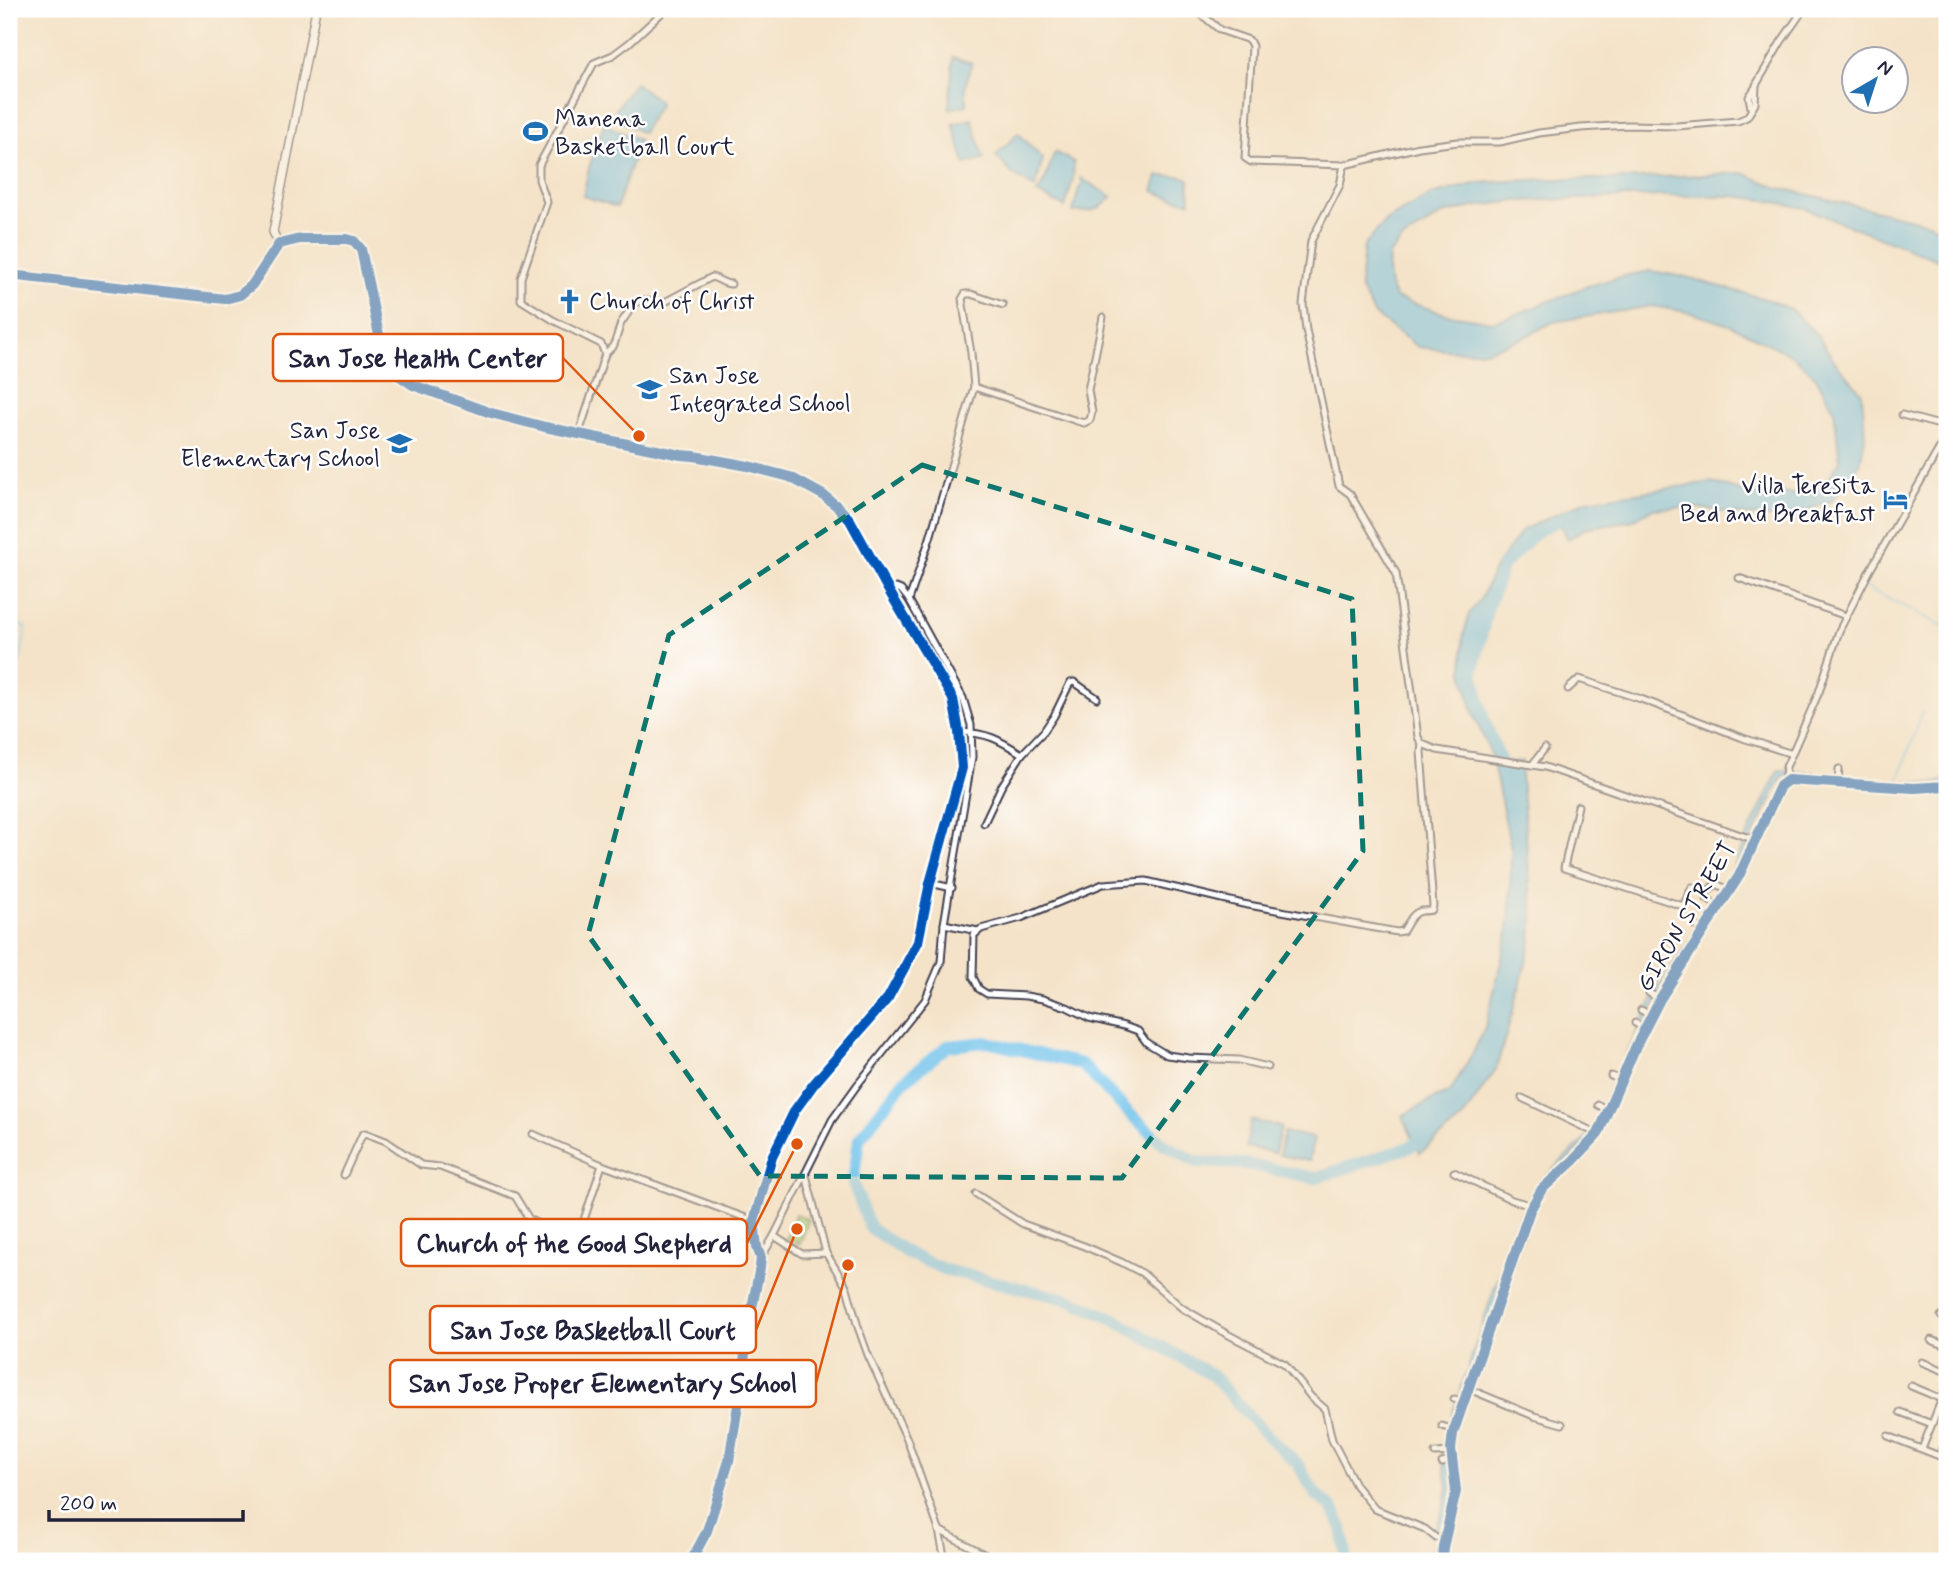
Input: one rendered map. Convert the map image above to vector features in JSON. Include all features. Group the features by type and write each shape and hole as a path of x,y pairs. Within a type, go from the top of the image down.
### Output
{"street":[{"path":"279,244 273,232 316,9"},
{"path":"604,354 601,344 553,320 521,300 520,278 547,202 539,180 539,164 594,63 613,55 666,9"},
{"path":"1195,9 1220,30 1249,40 1252,46 1245,158 1251,162 1344,165 1419,148 1458,142 1500,142 1539,133 1581,128 1677,126 1738,121 1746,117 1755,104 1756,85 1804,9"},
{"path":"944,924 978,931 1021,918 1104,884 1146,881 1243,904 1397,932 1403,931 1416,913 1429,912 1433,906 1422,744 1418,737 1396,573 1350,494 1339,486 1306,330 1303,304 1311,241 1340,184 1344,165"},
{"path":"9,275 225,299 240,296 252,285 279,244 300,239 354,241 361,249 384,359 391,370 413,385 491,413 545,427 748,466 790,477 823,495 850,520 953,699 962,768 930,883 918,942 888,998 813,1085 795,1110 772,1157 754,1221 761,1267 748,1323 729,1461 707,1531 691,1561"},
{"path":"579,433 604,354 614,345 621,323 634,303 642,300 662,304 712,277 731,285"},
{"path":"909,600 974,387 962,299 965,294 971,294 1003,305"},
{"path":"974,387 1084,423 1090,420 1092,412 1087,390 1103,317"},
{"path":"413,385 423,370 425,352"},
{"path":"1902,415 1947,425"},
{"path":"1947,435 1846,616 1784,778 1838,779 1914,788 1947,786"},
{"path":"1739,578 1846,616"},
{"path":"761,1258 832,1120 925,1000 941,962 944,924 972,758 969,713 909,600 901,590 896,588 889,591"},
{"path":"1568,689 1579,679 1792,754"},
{"path":"984,823 1001,788 1023,754 1044,731 1072,682 1097,698"},
{"path":"959,732 986,734 1023,754"},
{"path":"1422,744 1455,754 1545,768 1752,839"},
{"path":"1532,765 1545,748"},
{"path":"1838,779 1839,769"},
{"name":"GIRON STREET","path":"1442,1561 1441,1539 1456,1491 1449,1453 1453,1430 1530,1204 1545,1181 1573,1161 1594,1133 1659,999 1727,889 1739,876 1752,839 1784,778"},
{"path":"1577,806 1564,868 1683,906 1692,887 1708,891 1716,884 1727,889"},
{"path":"930,883 952,888"},
{"path":"1707,899 1718,906"},
{"path":"1694,925 1703,929"},
{"path":"978,931 974,935 973,977 979,989 986,994 1044,999 1088,1018 1138,1031 1147,1043 1167,1055 1239,1060 1268,1067"},
{"path":"1648,993 1659,999"},
{"path":"1641,1010 1651,1015"},
{"path":"1635,1023 1644,1028"},
{"path":"1627,1042 1635,1046"},
{"path":"1623,1051 1632,1054"},
{"path":"1611,1076 1620,1080"},
{"path":"1522,1098 1594,1133"},
{"path":"1598,1105 1607,1109"},
{"path":"344,1175 365,1133 386,1141 421,1165 440,1167 515,1196 529,1219 571,1238 579,1234 602,1166"},
{"path":"533,1134 602,1166 754,1221"},
{"path":"1454,1172 1512,1200 1530,1204"},
{"path":"806,1173 826,1254 847,1288 858,1327 907,1439 939,1530 945,1561"},
{"path":"975,1194 1023,1224 1084,1246 1142,1273 1182,1308 1225,1334 1285,1364 1311,1397 1325,1409 1332,1440 1356,1486 1375,1509 1425,1529 1441,1539"},
{"path":"774,1236 802,1254 826,1254"},
{"path":"1931,1340 1947,1346"},
{"path":"1922,1362 1947,1372"},
{"path":"1911,1386 1942,1399"},
{"path":"1922,1449 1947,1386"},
{"path":"1469,1389 1534,1416 1562,1423"},
{"path":"1454,1399 1463,1402"},
{"path":"1899,1412 1932,1424"},
{"path":"1442,1426 1453,1430"},
{"path":"1888,1436 1947,1459"},
{"path":"1940,1456 1947,1437"},
{"path":"1438,1453 1449,1453"},
{"path":"1442,1463 1451,1462"},
{"path":"939,1530 997,1561"}],"highlighted area":[{"path":"922,465 1352,599 1363,851 1122,1178 760,1176 588,935 669,635"}],"green space":[{"path":"795,1214 809,1219 800,1244 786,1238"}],"water":[{"path":"953,57 972,63 965,86 967,105 949,109"},
{"path":"635,83 658,100 659,105 642,133 611,116"},
{"path":"972,119 984,159 965,164 953,124"},
{"path":"604,124 639,140 617,207 583,196"},
{"path":"1018,133 1043,159 1035,188 1012,174 996,156"},
{"path":"1055,152 1074,162 1073,179 1065,207 1037,193 1046,178"},
{"path":"1743,173 1776,187 1929,223 1947,236 1947,262 1804,208 1734,196 1517,201 1478,206 1443,214 1402,240 1389,255 1390,286 1396,298 1445,314 1492,322 1588,286 1651,271 1686,277 1769,300 1792,310 1818,336 1836,363 1862,393 1865,437 1860,464 1832,501 1787,518 1742,515 1691,507 1652,509 1633,520 1586,528 1568,539 1558,521 1538,531 1503,565 1488,607 1473,672 1483,717 1501,763 1522,761 1533,920 1530,947 1496,1069 1462,1119 1420,1153 1402,1116 1450,1092 1474,1051 1486,1025 1508,932 1511,848 1491,754 1474,716 1463,672 1463,638 1469,614 1481,598 1495,568 1522,530 1587,500 1712,482 1752,495 1803,494 1824,485 1840,461 1834,410 1816,377 1792,355 1732,326 1692,313 1652,306 1553,322 1521,339 1486,351 1418,347 1374,314 1360,288 1364,245 1387,220 1431,195 1478,183"},
{"path":"1158,176 1180,176 1189,179 1190,202 1153,191"},
{"path":"1081,178 1112,197 1095,210 1073,212 1079,188 1083,185"},
{"path":"1779,770 1937,783 1947,778 1947,782 1927,785 1789,776 1783,777 1779,783 1729,886 1661,993 1596,1131 1542,1186 1450,1432 1448,1451 1454,1487 1439,1561 1432,1561 1436,1527 1448,1488 1442,1449 1445,1436 1516,1224 1537,1184 1582,1142 1592,1128 1656,992 1725,886"},
{"path":"1251,1120 1281,1127 1275,1153 1246,1147"},
{"path":"1284,1132 1314,1138 1309,1161 1279,1155"}],"waterway":[{"path":"1504,770 1483,717 1473,672 1488,607 1503,565 1538,531 1571,514"},
{"path":"1865,587 1947,628"},
{"path":"9,618 26,628 21,657 9,688"},
{"path":"1898,781 1922,711"},
{"path":"1347,1561 1342,1528 1331,1506 1316,1495 1297,1463 1267,1436 1213,1376 1114,1319 1070,1300 946,1270 907,1253 870,1228 853,1183 859,1139 903,1082 948,1046 987,1042 1081,1064 1164,1144 1196,1162 1246,1164 1315,1178 1410,1147 1428,1135"},
{"path":"9,1538 12,1543 9,1550"}],"cycle path":[{"path":"9,275 225,299 240,295 252,285 279,244 300,239 354,241 361,249 384,359 391,370 413,385 491,413 545,427 748,466 790,477 823,495 850,520 953,699 962,768 930,883 918,942 888,998 813,1085 795,1110 772,1157 754,1221 761,1258 729,1461 707,1531 691,1561"},
{"path":"1442,1561 1456,1491 1451,1449 1453,1433 1530,1210 1542,1189 1598,1134 1636,1046 1660,999 1739,876 1780,786 1788,780 1914,788 1947,786"}],"place":[{"name":"Manena Basketball Court","path":"535,132"},
{"name":"Church of Christ","path":"569,301"},
{"name":"San Jose Integrated School","path":"649,389"},
{"name":"San Jose Health Center","path":"639,436"},
{"name":"San Jose Elementary School","path":"400,444"},
{"name":"Villa Teresita Bed and Breakfast","path":"1895,499"},
{"name":"Church of the Good Shepherd","path":"797,1144"},
{"name":"San Jose Basketball Court","path":"797,1229"},
{"name":"San Jose Proper Elementary School","path":"848,1265"}]}
